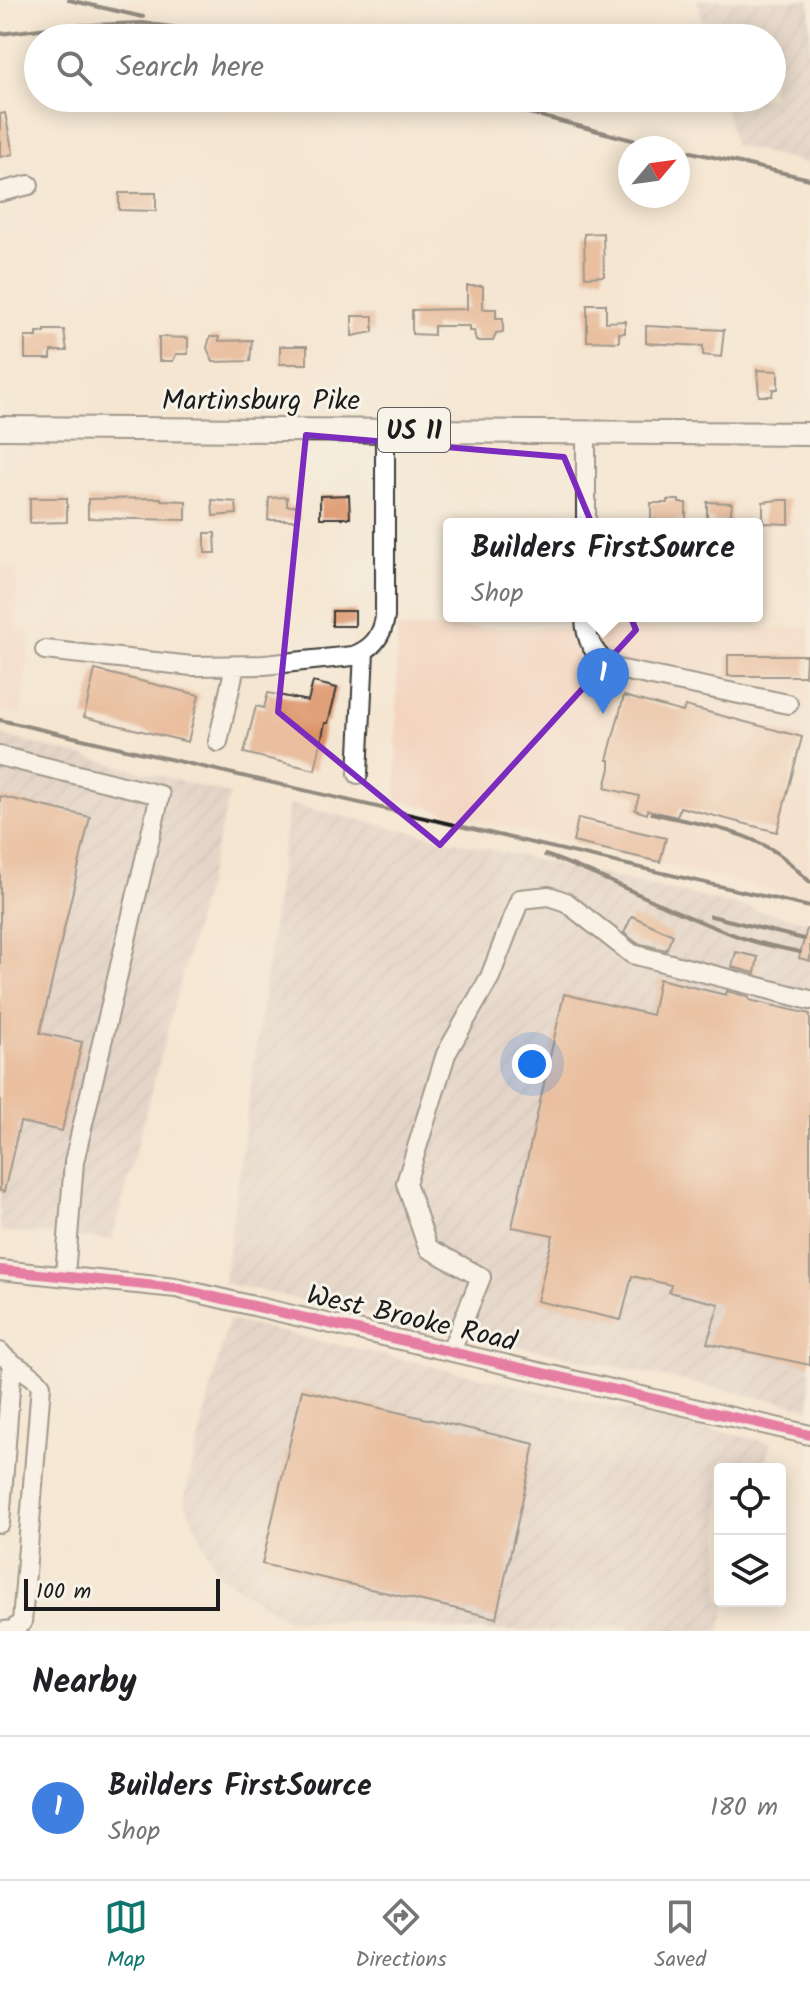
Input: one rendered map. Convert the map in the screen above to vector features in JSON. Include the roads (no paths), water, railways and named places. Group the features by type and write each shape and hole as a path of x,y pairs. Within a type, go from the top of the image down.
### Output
{"main road":[{"name":"Martinsburg Pike","path":"0,428 810,434"}],"street":[{"path":"0,192 29,185"},
{"path":"45,650 192,666 338,658 364,652 379,637 385,617 385,430"},
{"path":"586,432 586,518"},
{"path":"586,622 594,652 613,668 788,704"},
{"path":"358,774 364,652"},
{"path":"218,742 235,666"},
{"path":"0,756 160,795 74,1162 65,1275"},
{"path":"451,1351 481,1277 428,1248 406,1183 446,1054 490,977 520,899 549,896 566,902 632,954 810,1000"},
{"name":"West Brooke Road","path":"0,1270 176,1288 810,1435"},
{"path":"0,1523 6,1358"},
{"path":"4,1631 13,1630 22,1622 41,1385 33,1375 6,1358"}],"railway":[{"path":"69,0 143,17"},
{"path":"116,24 150,24"},
{"path":"0,34 24,31"},
{"path":"525,112 618,136"},
{"path":"690,152 810,179"},
{"path":"0,720 810,907"},
{"path":"652,813 748,838 781,856 810,882"},
{"path":"545,855 715,928 755,942 800,952"},
{"path":"711,916 804,939"}],"place":[{"name":"Builders FirstSource","path":"603,714"}]}
